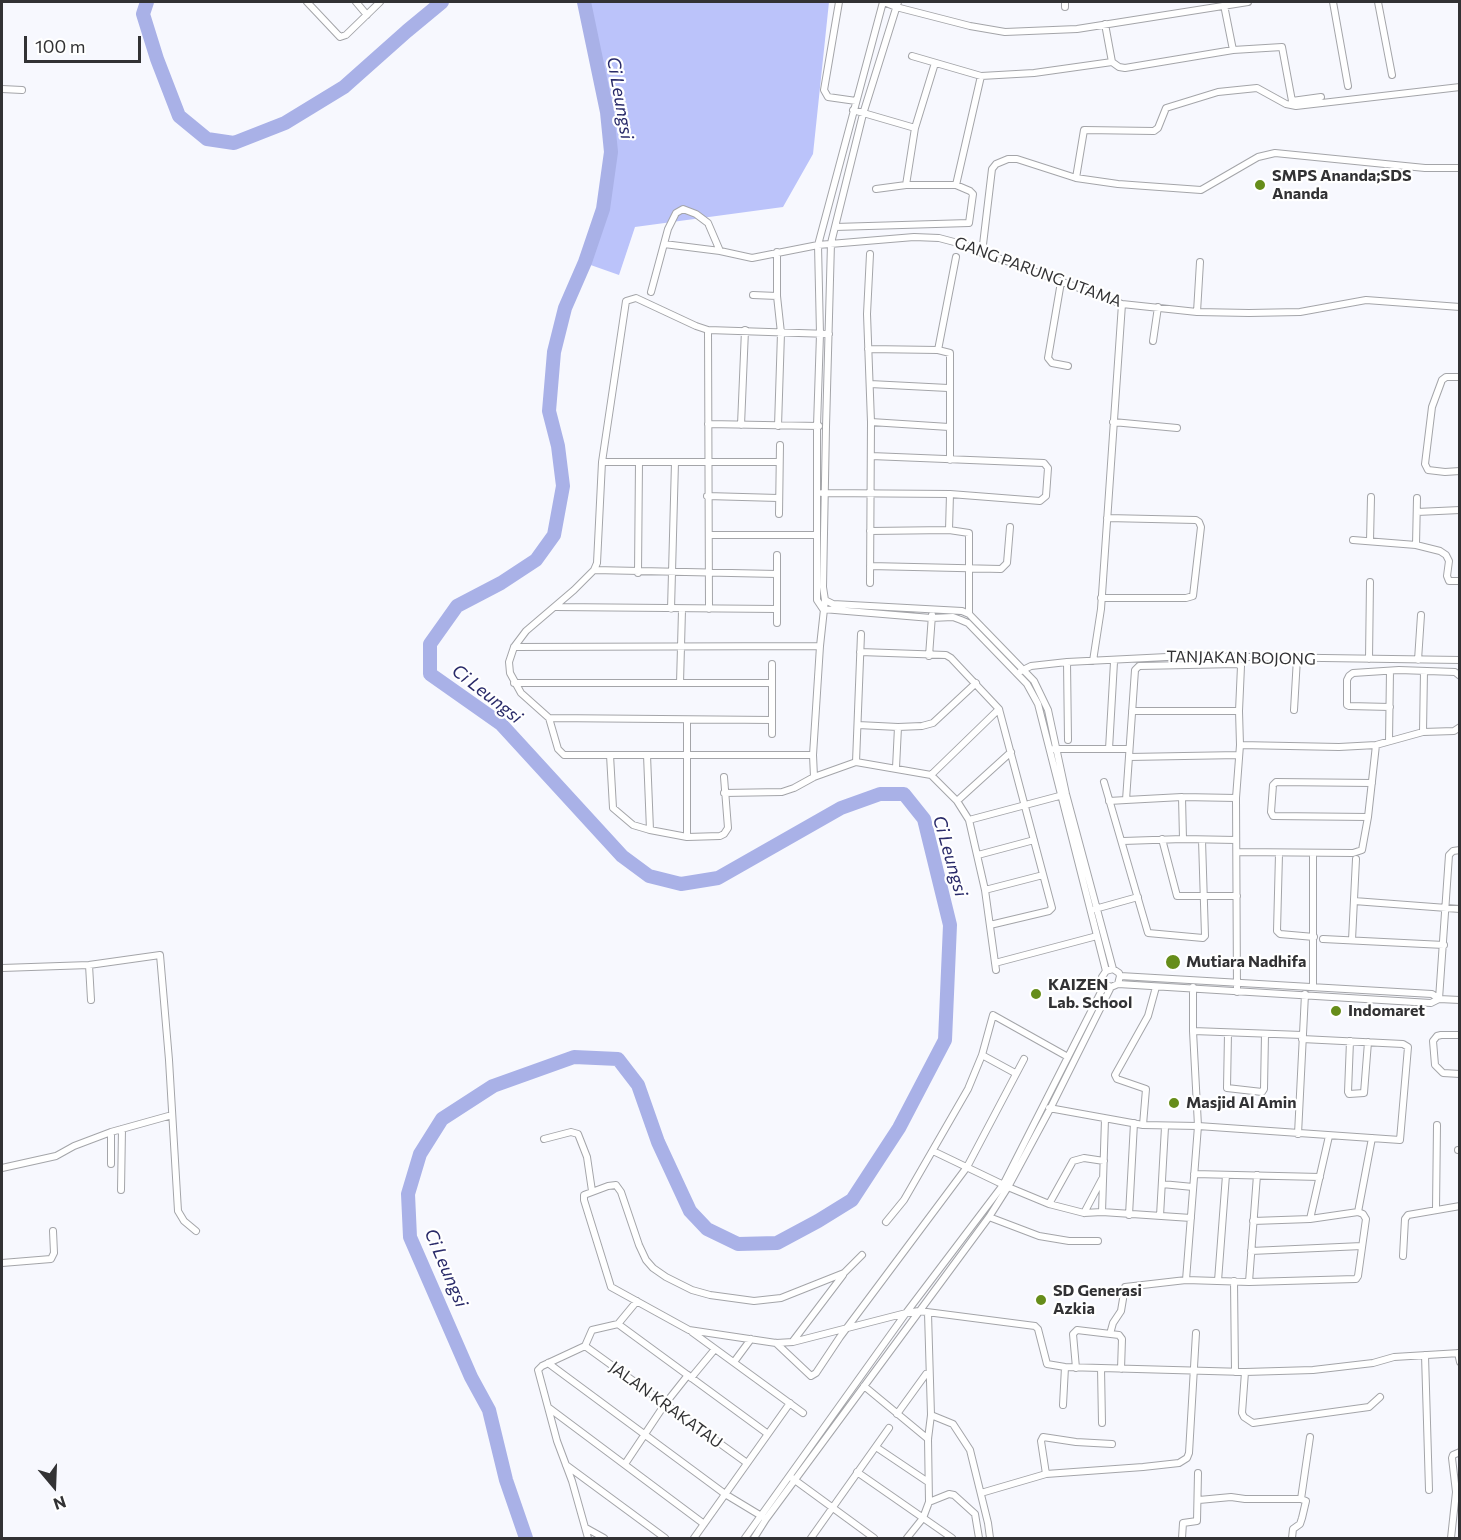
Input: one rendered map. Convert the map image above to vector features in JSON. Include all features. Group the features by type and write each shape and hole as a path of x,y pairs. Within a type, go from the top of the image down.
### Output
{"street":[{"path":"307,2 340,37 346,35 380,2"},
{"path":"356,2 367,15"},
{"path":"839,2 824,90 828,97 856,101"},
{"path":"823,609 817,600 817,426 820,334 818,244 884,2 970,26 1005,32 1077,30 1248,2"},
{"path":"1333,2 1348,86"},
{"path":"1378,2 1392,75"},
{"path":"814,777 813,755 825,600 826,427 831,243 863,114 897,4"},
{"path":"1224,5 1233,50"},
{"path":"1105,24 1112,62"},
{"path":"912,56 981,76 1034,73 1112,62 1125,68 1233,50 1282,47 1292,101 1322,97"},
{"path":"906,185 915,128 935,63"},
{"path":"956,185 981,76"},
{"path":"1076,178 1084,130 1154,131 1158,128 1166,108 1218,92 1257,88 1286,104 1296,106 1460,87"},
{"path":"2,89 22,90"},
{"path":"853,110 915,128"},
{"path":"982,253 992,169 996,164 1008,159 1017,159 1076,178 1118,184 1201,190 1258,157 1275,153 1425,168 1460,168"},
{"path":"835,227 969,223 973,194 970,190 956,185 906,185 876,189"},
{"path":"651,292 664,244 676,213 683,209 696,214 708,223 720,251"},
{"name":"GANG PARUNG UTAMA","path":"664,244 720,251 752,258 818,244 914,237 939,238 1122,304 1197,312 1300,312 1366,300 1460,307"},
{"path":"777,252 777,296 781,333 778,426"},
{"path":"870,254 867,314 871,422 870,583"},
{"path":"938,350 956,257"},
{"path":"1197,312 1200,262"},
{"path":"1061,282 1048,358 1052,363 1068,366"},
{"path":"753,295 777,296"},
{"path":"813,755 569,755 561,753 549,718 521,693 510,674 508,662 514,647 526,631 556,607 594,570 598,556 602,462 624,303 636,298 708,330 830,334"},
{"path":"1093,661 1101,598 1122,304"},
{"path":"1153,341 1158,308"},
{"path":"708,330 709,609"},
{"path":"741,425 745,330"},
{"path":"868,349 938,350 950,353 948,388 950,460"},
{"path":"1460,377 1446,377 1442,380 1432,407 1425,464 1428,470 1460,471"},
{"path":"870,384 948,388"},
{"path":"871,422 949,427"},
{"path":"1113,422 1177,428"},
{"path":"708,424 826,427"},
{"path":"779,514 780,445"},
{"path":"817,492 1043,500 1046,496 1048,468 1042,463 871,456"},
{"path":"602,462 779,462"},
{"path":"638,573 639,462"},
{"path":"671,609 675,462"},
{"path":"949,530 950,495"},
{"path":"707,496 778,498"},
{"path":"1370,541 1371,497"},
{"path":"1416,545 1417,498"},
{"path":"1418,512 1460,510"},
{"path":"1101,598 1186,598 1193,596 1201,527 1196,520 1107,518"},
{"path":"870,566 1004,568 1007,563 1010,527"},
{"path":"870,531 949,530 969,534 969,614"},
{"path":"709,535 817,535"},
{"path":"1353,540 1416,545 1440,551 1449,561 1447,576 1449,581 1460,581"},
{"path":"777,555 777,622"},
{"path":"594,570 638,573 777,574"},
{"path":"1368,659 1370,582"},
{"path":"825,600 833,604 955,609 969,614 1020,672 1038,704 1052,749 1109,970"},
{"path":"556,607 777,609"},
{"path":"929,656 932,608"},
{"path":"680,683 682,609"},
{"path":"823,609 931,618 953,617 968,623 1020,672"},
{"path":"1418,660 1421,615"},
{"path":"856,762 861,634"},
{"path":"514,647 820,646"},
{"path":"860,652 951,658 999,709 1052,908 990,925"},
{"name":"TANJAKAN BOJONG","path":"1020,672 1031,666 1067,662 1187,656 1243,655 1460,660"},
{"path":"1294,710 1297,658"},
{"path":"1067,662 1068,740"},
{"path":"1109,749 1114,662"},
{"path":"772,664 772,734"},
{"path":"1126,800 1135,670 1139,666 1237,664 1241,666 1240,745 1236,798 1237,992"},
{"path":"1389,741 1390,671"},
{"path":"1390,707 1347,705 1347,680 1353,673 1390,671 1455,672 1460,675"},
{"path":"1423,732 1424,671"},
{"path":"514,683 772,683"},
{"path":"858,725 898,727 933,723 976,683"},
{"path":"931,775 999,709"},
{"path":"1132,711 1239,711"},
{"path":"549,718 772,720"},
{"path":"687,720 687,837"},
{"path":"896,768 898,727"},
{"path":"1240,745 1339,747 1376,745 1423,732 1450,732 1460,727"},
{"path":"1237,852 1313,854 1359,852 1364,846 1376,745"},
{"path":"1052,749 1129,749"},
{"path":"957,801 1011,752"},
{"path":"1129,758 1239,754"},
{"path":"610,755 614,808 633,825 650,830 687,837 720,836 727,831 724,777"},
{"path":"647,755 650,830"},
{"path":"724,794 782,792 814,777 856,762 931,775 957,801 969,820 985,890 995,967 1097,936"},
{"path":"1104,782 1148,933 1203,938 1205,936 1202,840"},
{"path":"1368,817 1274,816 1271,812 1273,784 1276,782 1372,783"},
{"path":"969,820 1063,795"},
{"path":"1109,801 1182,797 1236,798"},
{"path":"1182,797 1183,839"},
{"path":"1162,839 1175,895 1180,897 1237,896"},
{"path":"978,855 1034,840"},
{"path":"1123,841 1236,840"},
{"path":"1439,999 1449,855 1453,851 1460,850"},
{"path":"1279,854 1277,931 1280,934 1314,937"},
{"path":"1298,1134 1304,996 1309,987 1314,937 1313,854"},
{"path":"1352,940 1356,860"},
{"path":"985,890 1043,875"},
{"path":"1093,909 1138,897"},
{"path":"1354,900 1460,909"},
{"path":"1093,909 1097,936 1109,970"},
{"path":"1323,939 1444,945"},
{"path":"2,968 89,965 160,955 178,1211 184,1221 196,1231"},
{"path":"89,965 91,999"},
{"path":"1109,970 1119,973 1120,976 1432,994 1439,999"},
{"path":"1108,986 1102,977 1109,970"},
{"path":"1118,984 1120,976"},
{"path":"1186,1280 1198,1126 1192,1032 1194,981"},
{"path":"1047,1108 1068,1058 1108,986 1118,984 1431,1003 1439,999 1460,1000"},
{"path":"745,1539 864,1386 989,1217 1108,986"},
{"path":"1143,1125 1146,1089 1117,1079 1115,1076 1148,1016 1156,987"},
{"path":"886,1222 904,1200 968,1089 982,1055 993,1016 1068,1058"},
{"path":"1047,1108 1165,1127 1198,1126 1401,1139 1409,1050 1403,1044 1265,1034 1192,1032"},
{"path":"1228,1033 1227,1088 1262,1092 1264,1089 1265,1034"},
{"path":"1460,1035 1441,1035 1432,1041 1436,1065 1443,1073 1460,1074"},
{"path":"1350,1041 1349,1094 1364,1093 1368,1042"},
{"path":"982,1055 1015,1073"},
{"path":"776,1343 812,1376 967,1167 1024,1059"},
{"path":"2,1168 56,1156 74,1146 111,1132 172,1115"},
{"path":"1102,1212 1105,1119"},
{"path":"1129,1215 1134,1123"},
{"path":"1437,1125 1437,1209"},
{"path":"1160,1216 1165,1127"},
{"path":"121,1190 122,1129"},
{"path":"111,1132 111,1164"},
{"path":"544,1139 571,1132 578,1134 587,1156 592,1191"},
{"path":"1310,1219 1329,1136"},
{"path":"1358,1212 1372,1138"},
{"path":"933,1151 1005,1186 1049,1204 1084,1213 1102,1212 1191,1218"},
{"path":"1049,1204 1073,1161 1084,1158 1104,1161"},
{"path":"1194,1174 1320,1177"},
{"path":"1218,1281 1226,1175"},
{"path":"1249,1282 1257,1175"},
{"path":"1084,1213 1103,1177"},
{"path":"1162,1184 1193,1187"},
{"path":"803,1413 689,1330 612,1288 584,1195 614,1185 620,1188 646,1260 653,1268 692,1290 710,1295 765,1301 793,1295 844,1273"},
{"path":"792,1478 906,1313 1005,1186"},
{"path":"1403,1256 1405,1218 1408,1215 1460,1206"},
{"path":"1110,1334 1113,1323 1121,1311 1125,1287 1186,1280 1249,1282 1354,1280 1358,1276 1366,1219 1363,1214 1358,1212 1310,1219 1253,1221"},
{"path":"989,1217 1039,1236 1069,1241 1098,1241"},
{"path":"2,1263 51,1258 54,1253 53,1231"},
{"path":"1251,1251 1362,1246"},
{"path":"793,1342 844,1273 862,1255"},
{"path":"1234,1281 1235,1372"},
{"path":"588,1539 538,1374 540,1368 548,1363 585,1346 592,1330 618,1324 637,1301"},
{"path":"689,1330 776,1343 793,1342 919,1311 1035,1326 1038,1329 1047,1364 1065,1367 1235,1372 1313,1370 1373,1363 1394,1357 1459,1353 1460,1362"},
{"path":"907,1539 922,1518 929,1502 927,1439 931,1415 928,1313"},
{"path":"618,1324 768,1434"},
{"path":"1076,1368 1073,1334 1075,1331 1119,1335 1122,1339 1121,1369"},
{"path":"981,1493 1046,1474 1143,1467 1179,1462 1187,1458 1196,1334"},
{"path":"734,1362 751,1339"},
{"name":"JALAN KRAKATAU","path":"585,1346 747,1463"},
{"path":"624,1464 665,1404 715,1349"},
{"path":"1425,1355 1429,1490"},
{"path":"548,1363 725,1494 763,1517"},
{"path":"1063,1405 1065,1367"},
{"path":"1101,1368 1102,1424"},
{"path":"1245,1372 1242,1413 1253,1423 1369,1407 1380,1397"},
{"path":"897,1414 926,1374"},
{"path":"864,1386 927,1439"},
{"path":"694,1539 790,1403"},
{"path":"549,1408 704,1524"},
{"path":"931,1415 953,1424 970,1450 990,1539"},
{"path":"811,1539 889,1428"},
{"path":"1046,1474 1041,1441 1043,1437 1112,1444"},
{"path":"1301,1499 1310,1437"},
{"path":"876,1447 928,1482"},
{"path":"1451,1539 1458,1492 1452,1458 1460,1452"},
{"path":"566,1466 664,1539"},
{"path":"857,1472 952,1539"},
{"path":"1182,1539 1183,1523 1197,1521 1198,1473"},
{"path":"792,1478 874,1539"},
{"path":"929,1502 949,1494 954,1495 975,1514 979,1539"},
{"path":"1199,1500 1231,1497 1306,1501 1300,1524 1293,1529 1292,1539"},
{"path":"754,1539 763,1517"},
{"path":"586,1528 604,1539"}],"shaded area":[{"path":"584,2 829,2 813,154 783,207 635,227 619,275 585,263 603,209 611,152 605,99"}],"waterway":[{"name":"Ci Leungsi","path":"147,2 143,14 179,116 207,139 234,143 285,123 344,87 442,2"},
{"name":"Ci Leungsi","path":"526,1538 506,1480 489,1410 471,1377 410,1237 408,1194 420,1154 442,1119 493,1086 574,1057 618,1059 638,1085 658,1142 690,1211 707,1229 738,1244 777,1243 852,1200 899,1128 945,1040 950,925 924,819 904,794 880,794 841,808 718,878 681,884 649,876 622,856 501,724 430,674 430,644 457,606 501,583 536,560 554,535 563,486 558,446 549,411 554,352 565,308 585,262 603,209 611,152 607,112 584,2"}],"place":[{"name":"SMPS Ananda;SDS Ananda","path":"1260,185"},
{"name":"Mutiara Nadhifa","path":"1173,962"},
{"name":"KAIZEN Lab. School","path":"1036,994"},
{"name":"Indomaret","path":"1336,1011"},
{"name":"Masjid Al Amin","path":"1174,1103"},
{"name":"SD Generasi Azkia","path":"1041,1300"}]}
